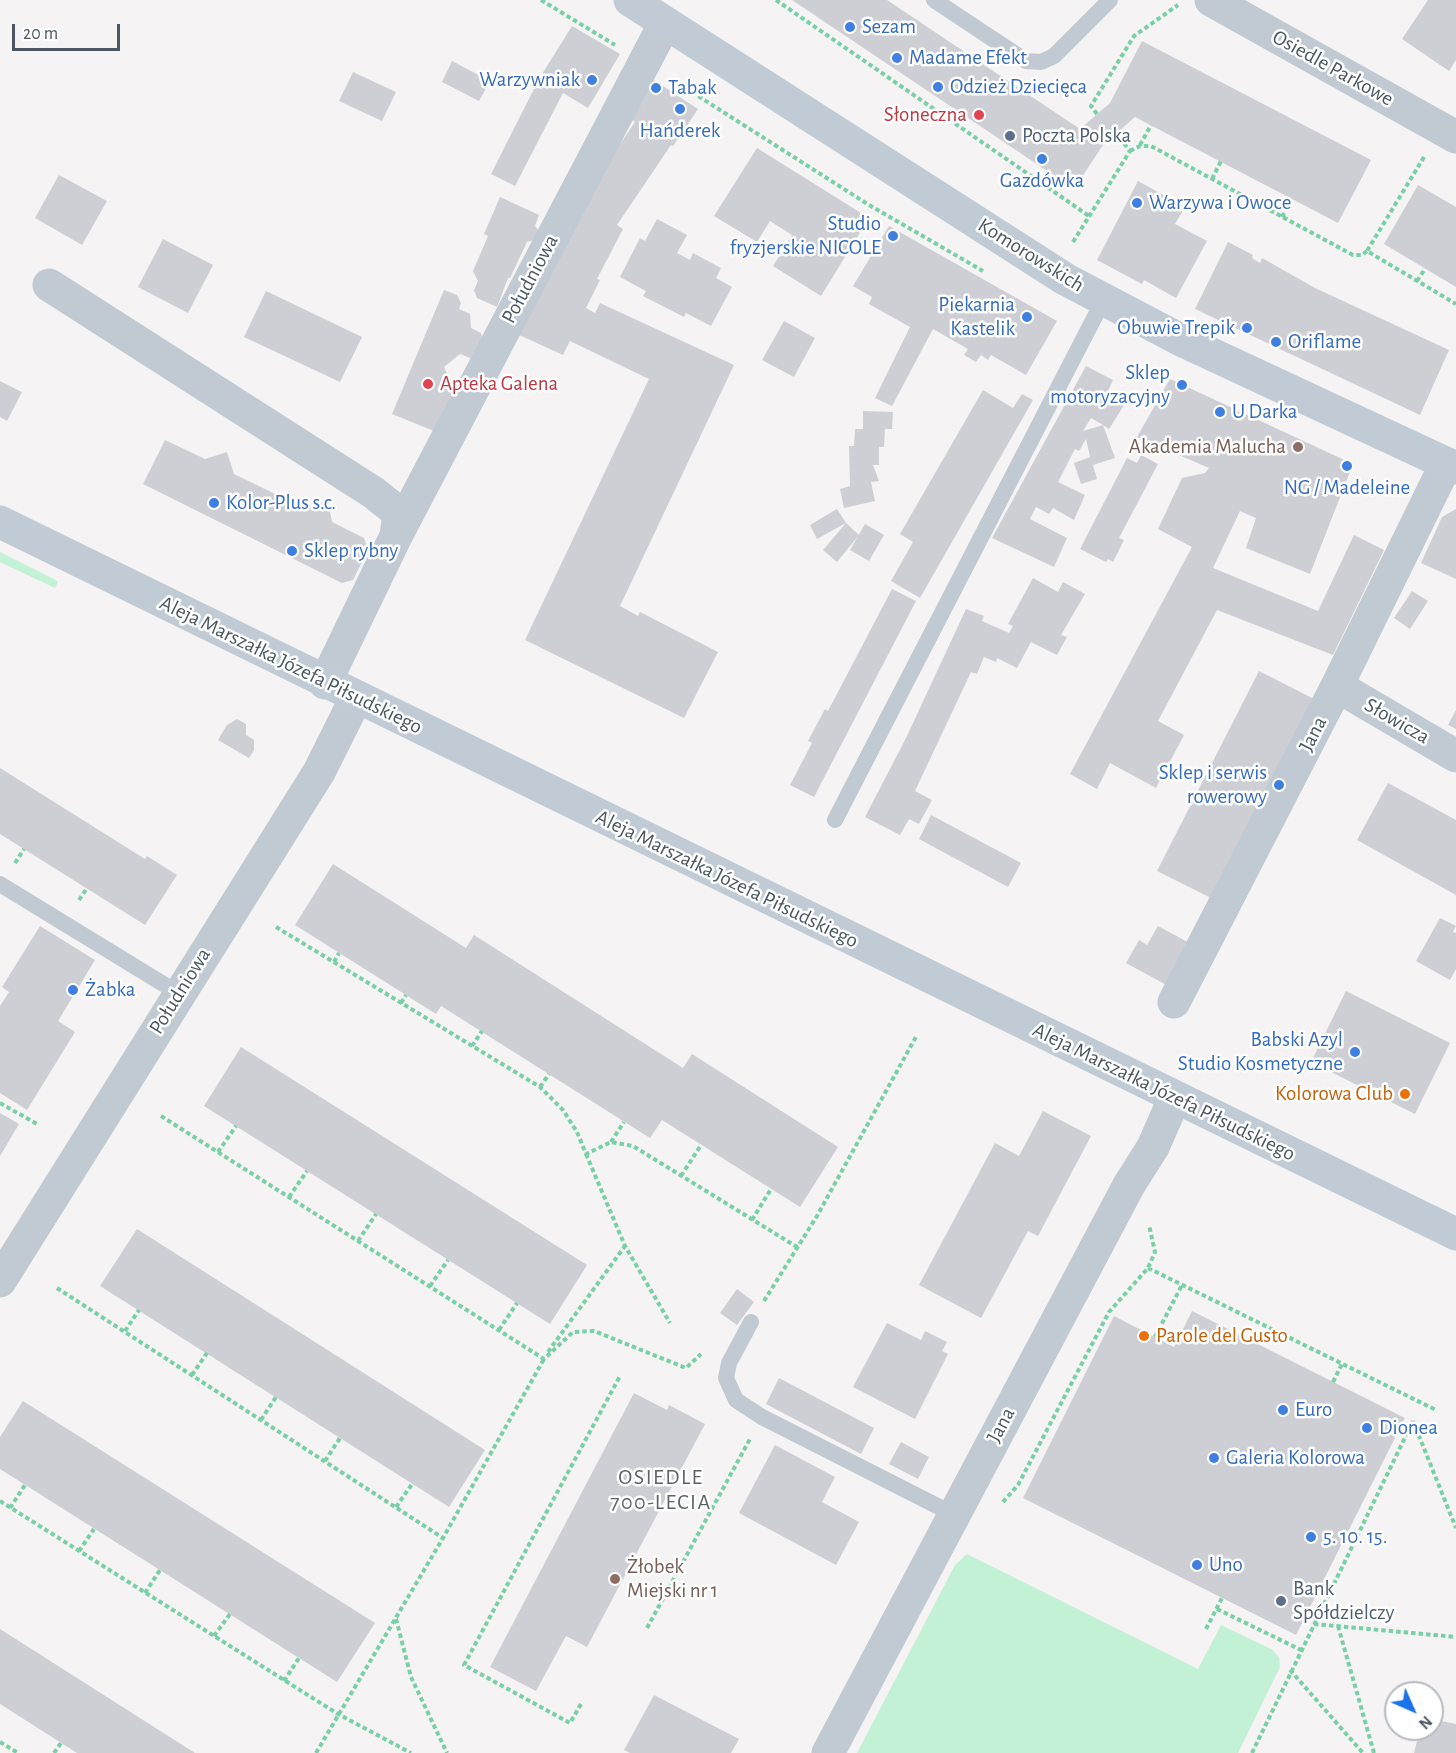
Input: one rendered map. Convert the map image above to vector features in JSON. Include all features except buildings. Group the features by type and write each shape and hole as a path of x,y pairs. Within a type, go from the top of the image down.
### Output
{"street":[{"name":"Komorowskich","path":"630,0 1065,279 1179,339 1451,466"},
{"name":"Osiedle Parkowe","path":"1210,0 1449,132"},
{"name":"Południowa","path":"326,683 396,536 665,23"},
{"path":"49,285 374,493 399,513 396,536"},
{"name":"Jana","path":"1174,1002 1451,466"},
{"name":"Aleja Marszałka Józefa Piłsudskiego","path":"0,522 1456,1234"},
{"name":"Słowicza","path":"1337,686 1456,756"},
{"name":"Południowa","path":"0,1281 318,772 356,698"},
{"name":"Jana","path":"828,1753 1128,1185 1153,1147 1175,1097"}],"lane":[{"path":"934,0 1026,61 1041,62 1054,56 1110,0"},
{"path":"835,820 1104,299"},
{"path":"0,884 178,993"},
{"path":"751,1322 729,1363 726,1378 736,1400 762,1417 954,1514"}],"path":[{"path":"542,0 869,205 984,272"},
{"path":"776,0 1089,216"},
{"path":"1098,114 1091,106 1134,36 1184,0"},
{"path":"1140,146 1151,125"},
{"path":"1068,250 1130,151 1140,146 1151,146 1353,255 1362,255 1449,132"},
{"path":"1116,134 1130,151"},
{"path":"1212,179 1221,162"},
{"path":"1282,217 1292,199"},
{"path":"1366,251 1456,304"},
{"path":"1417,281 1425,269"},
{"path":"15,863 24,849"},
{"path":"79,901 87,888"},
{"path":"276,927 540,1087 563,1110 577,1132 625,1246 670,1323"},
{"path":"334,962 339,953"},
{"path":"400,1003 406,995"},
{"path":"472,1046 482,1031"},
{"path":"751,1322 918,1035"},
{"path":"540,1087 549,1074"},
{"path":"0,1103 37,1124"},
{"path":"161,1116 544,1359"},
{"path":"586,1154 611,1142 624,1122"},
{"path":"218,1152 236,1126"},
{"path":"611,1142 633,1146 796,1247"},
{"path":"681,1176 701,1145"},
{"path":"289,1197 307,1171"},
{"path":"752,1220 771,1189"},
{"path":"358,1241 376,1215"},
{"path":"316,1753 443,1538 544,1359 596,1283 625,1246"},
{"path":"430,1286 448,1260"},
{"path":"1148,1268 1436,1410"},
{"path":"1155,1337 1182,1285"},
{"path":"57,1288 443,1538"},
{"path":"499,1330 517,1303"},
{"path":"125,1331 139,1310"},
{"path":"544,1359 573,1332 594,1331 686,1368 701,1354"},
{"path":"192,1375 207,1353"},
{"path":"1333,1382 1342,1364"},
{"path":"581,1704 570,1723 464,1665 620,1376"},
{"path":"261,1420 276,1397"},
{"path":"647,1628 762,1417"},
{"path":"1252,1753 1290,1670 1413,1421 1456,1528"},
{"path":"325,1461 340,1438"},
{"path":"396,1508 412,1484"},
{"path":"10,1508 25,1485"},
{"path":"0,1501 338,1714 411,1753"},
{"path":"79,1551 94,1528"},
{"path":"145,1593 160,1570"},
{"path":"1206,1629 1222,1598"},
{"path":"1217,1609 1301,1650"},
{"path":"214,1636 230,1614"},
{"path":"396,1618 411,1677 447,1753"},
{"path":"1314,1624 1456,1637"},
{"path":"1338,1626 1374,1753"},
{"path":"284,1680 299,1658"},
{"path":"1290,1670 1363,1753"},
{"path":"0,1742 18,1753"},
{"path":"54,1753 61,1743"}],"green space":[{"path":"0,552 54,579 58,582 55,588 0,562"},
{"path":"967,1554 1198,1669 1221,1625 1273,1650 1279,1658 1280,1667 1238,1753 857,1753 955,1565"}],"place":[{"name":"Sezam","path":"850,27"},
{"name":"Madame Efekt","path":"897,58"},
{"name":"Warzywniak","path":"592,80"},
{"name":"Odzież Dziecięca","path":"938,87"},
{"name":"Tabak","path":"656,88"},
{"name":"Hańderek","path":"680,109"},
{"name":"Słoneczna","path":"979,115"},
{"name":"Poczta Polska","path":"1010,136"},
{"name":"Gazdówka","path":"1042,159"},
{"name":"Warzywa i Owoce","path":"1137,203"},
{"name":"Studio fryzjerskie NICOLE","path":"893,236"},
{"name":"Piekarnia Kastelik","path":"1027,317"},
{"name":"Obuwie Trepik","path":"1247,328"},
{"name":"Oriflame","path":"1276,342"},
{"name":"Apteka Galena","path":"428,384"},
{"name":"Sklep motoryzacyjny","path":"1182,385"},
{"name":"U Darka","path":"1220,412"},
{"name":"Akademia Malucha","path":"1298,447"},
{"name":"NG / Madeleine","path":"1347,466"},
{"name":"Kolor-Plus s.c.","path":"214,503"},
{"name":"Sklep rybny","path":"292,551"},
{"name":"Sklep i serwis rowerowy","path":"1279,785"},
{"name":"Żabka","path":"73,990"},
{"name":"Babski Azyl Studio Kosmetyczne","path":"1355,1052"},
{"name":"Kolorowa Club","path":"1405,1094"},
{"name":"Parole del Gusto","path":"1144,1336"},
{"name":"Euro","path":"1283,1410"},
{"name":"Dionea","path":"1367,1428"},
{"name":"Galeria Kolorowa","path":"1214,1458"},
{"name":"5. 10. 15.","path":"1311,1537"},
{"name":"Uno","path":"1197,1565"},
{"name":"Żłobek Miejski nr 1","path":"615,1579"},
{"name":"Bank Spółdzielczy","path":"1281,1601"}],"district":[{"name":"OSIEDLE 700-LECIA","path":"661,1490"}]}
